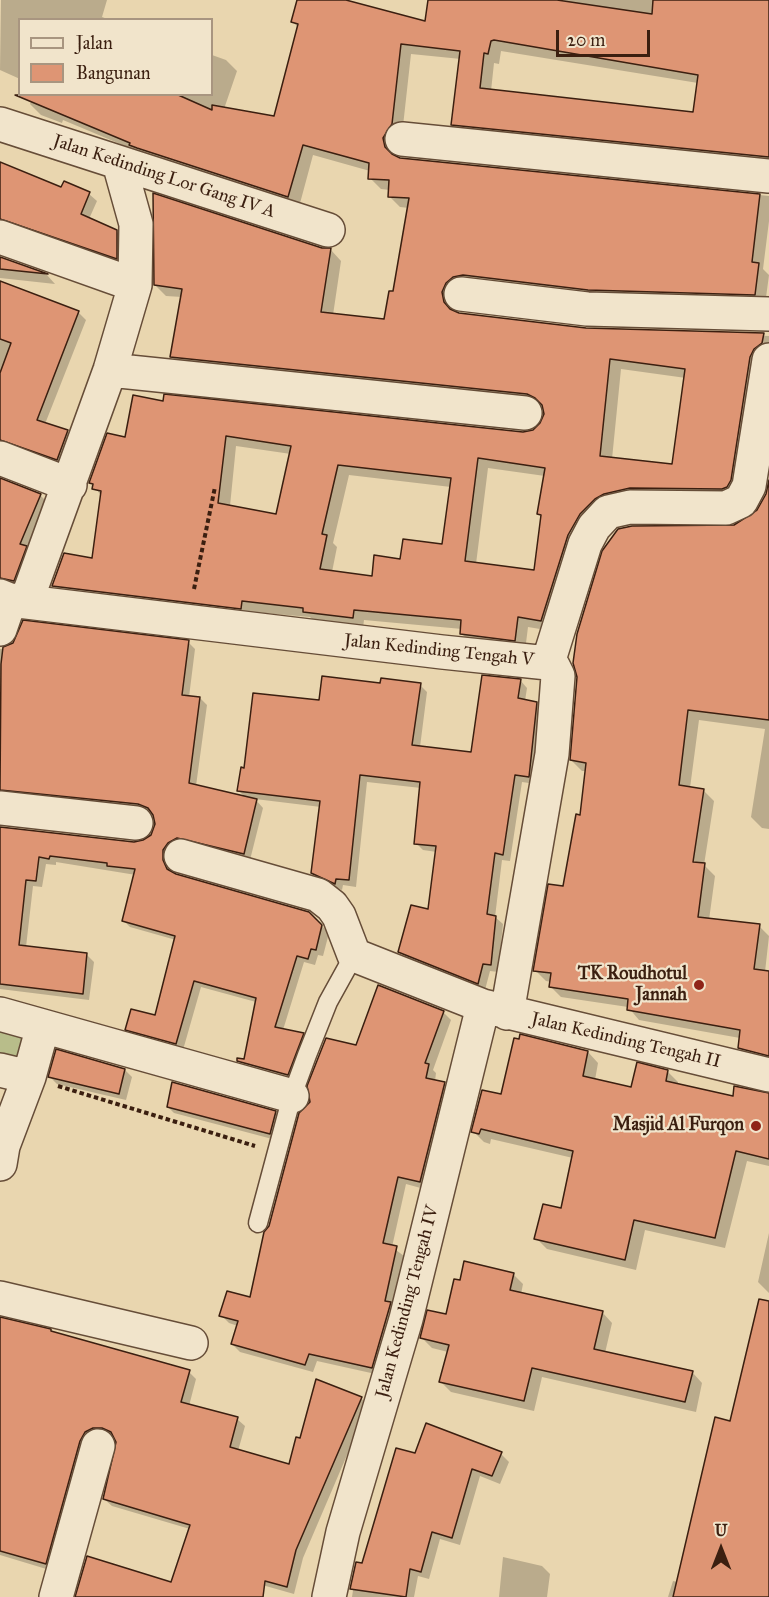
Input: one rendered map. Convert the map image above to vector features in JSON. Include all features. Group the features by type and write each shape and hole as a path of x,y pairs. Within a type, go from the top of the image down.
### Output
{"street":[{"name":"Jalan Kedinding Lor Gang IV A","path":"0,124 328,230"},
{"path":"402,139 769,176"},
{"path":"9,607 28,591 70,485 110,370 135,285 136,224 119,163"},
{"path":"0,237 135,285"},
{"path":"461,294 587,309 769,314"},
{"path":"548,663 585,544 594,527 608,512 630,507 726,508 741,501 749,486 769,360"},
{"path":"110,370 525,413"},
{"path":"0,458 70,485"},
{"name":"Jalan Kedinding Tengah V","path":"9,607 187,621 548,663 557,670 552,754 495,1010"},
{"path":"0,808 136,823"},
{"path":"181,856 318,895 332,906 339,916 354,955"},
{"name":"Jalan Kedinding Tengah II","path":"354,955 495,1010 769,1075"},
{"name":"Jalan Kedinding Tengah IV","path":"329,1597 343,1532 495,1010"},
{"path":"0,1014 292,1096"},
{"path":"0,1164 14,1074 43,1026"},
{"path":"0,1298 191,1343"},
{"path":"56,1597 98,1446"}],"lane":[{"path":"258,1223 292,1096 328,1002 354,955"}],"path":[{"path":"187,621 215,487"},
{"path":"14,1074 258,1147"}],"green space":[{"path":"0,1017 36,1028 20,1072 0,1067"}],"building":[{"path":"297,0 346,0 425,21 428,0 557,0 652,14 653,0 769,0 769,157 451,125 460,51 401,44 392,124 383,138 385,147 400,158 760,194 752,262 759,263 755,295 588,290 463,275 453,277 446,283 442,292 444,302 450,309 459,313 586,328 764,333 762,343 754,349 750,357 731,480 727,487 722,489 630,488 604,494 595,499 580,514 568,535 541,621 518,617 515,641 460,634 461,620 354,610 353,618 303,612 303,608 242,601 241,609 52,586 64,553 92,558 101,491 92,489 93,484 89,483 107,433 125,437 133,395 163,401 164,394 523,432 533,430 540,423 544,414 542,405 527,394 170,357 182,289 154,285 153,193 322,248 331,248 321,312 384,319 389,291 393,291 409,198 388,197 389,180 368,179 369,163 303,145 288,197 137,148 15,95 180,96 212,110 212,105 274,116 298,24 291,22","holes":["491,41 698,75 693,112 480,88 484,53 488,54","610,359 685,369 672,464 600,456","226,436 291,446 276,514 218,503","478,458 545,468 537,514 541,515 534,570 465,561","338,465 451,478 442,544 403,539 400,559 374,555 372,576 320,569 327,535 322,534"]},
{"path":"0,162 61,187 64,181 90,192 81,214 117,230 117,259 0,219"},
{"path":"0,257 48,274 0,269"},
{"path":"0,281 79,311 37,420 68,430 57,460 0,440 0,373 11,343 0,339"},
{"path":"0,478 41,494 20,544 27,546 14,581 0,578"},
{"path":"769,480 769,720 688,710 679,785 704,789 693,862 705,863 698,917 760,924 754,969 769,971 769,1056 738,1048 740,1030 627,1010 628,999 549,987 551,973 533,971 548,884 563,886 576,814 580,815 586,763 570,760 577,677 573,663 577,634 602,551 618,529 632,526 734,525 757,510 766,494"},
{"path":"23,620 189,640 182,695 200,697 189,783 257,799 244,854 177,838 168,843 163,850 163,860 167,869 176,874 309,912 322,925 316,950 311,949 308,959 297,956 275,1027 304,1033 288,1075 237,1061 237,1058 244,1059 256,998 194,981 176,1044 125,1030 131,1009 155,1015 175,936 122,921 135,869 107,866 107,863 50,856 49,859 39,857 36,881 26,880 19,945 87,953 83,994 0,984 0,827 134,842 151,835 155,824 148,808 138,804 0,790 3,647 13,643"},
{"path":"482,675 521,679 518,698 537,702 529,777 515,775 503,855 495,853 487,914 496,916 491,965 483,964 478,984 398,952 411,905 428,909 436,846 414,844 420,782 360,775 349,880 336,879 335,884 311,873 320,801 237,791 241,767 244,768 253,693 319,700 322,676 380,683 381,678 421,683 412,745 471,752"},
{"path":"378,985 444,1011 425,1063 429,1064 426,1078 445,1082 420,1182 398,1177 383,1243 397,1246 385,1301 391,1302 372,1368 309,1354 305,1365 231,1344 238,1321 219,1316 227,1291 250,1297 264,1232 269,1226 299,1113 310,1102 307,1086 326,1038 356,1045"},
{"path":"520,1034 588,1051 583,1076 631,1087 637,1062 668,1070 666,1081 733,1096 734,1086 769,1093 769,1159 736,1151 715,1238 634,1220 625,1260 534,1239 543,1204 561,1208 573,1151 481,1129 479,1134 471,1132 482,1090 501,1094 514,1038 519,1039"},
{"path":"56,1049 125,1069 119,1094 48,1077"},
{"path":"172,1082 276,1111 270,1134 167,1107"},
{"path":"464,1261 514,1273 510,1290 603,1311 594,1349 693,1371 685,1402 532,1368 524,1401 439,1382 449,1345 420,1338 427,1310 446,1314 454,1279 460,1280"},
{"path":"759,1299 769,1301 769,1597 673,1597 715,1417 730,1421"},
{"path":"0,1317 51,1329 51,1331 190,1370 181,1402 238,1417 230,1447 289,1464 296,1437 300,1438 316,1379 362,1397 296,1550 287,1587 265,1581 263,1597 75,1597 87,1556 171,1582 190,1525 103,1499 116,1442 111,1432 102,1428 93,1428 85,1432 80,1441 46,1564 0,1551"},
{"path":"426,1423 502,1452 492,1476 472,1469 452,1538 432,1532 421,1572 410,1569 406,1597 350,1589 356,1562 362,1563 396,1448 415,1453"}],"place":[{"name":"TK Roudhotul Jannah","path":"699,985"},
{"name":"Masjid Al Furqon","path":"756,1126"}]}
